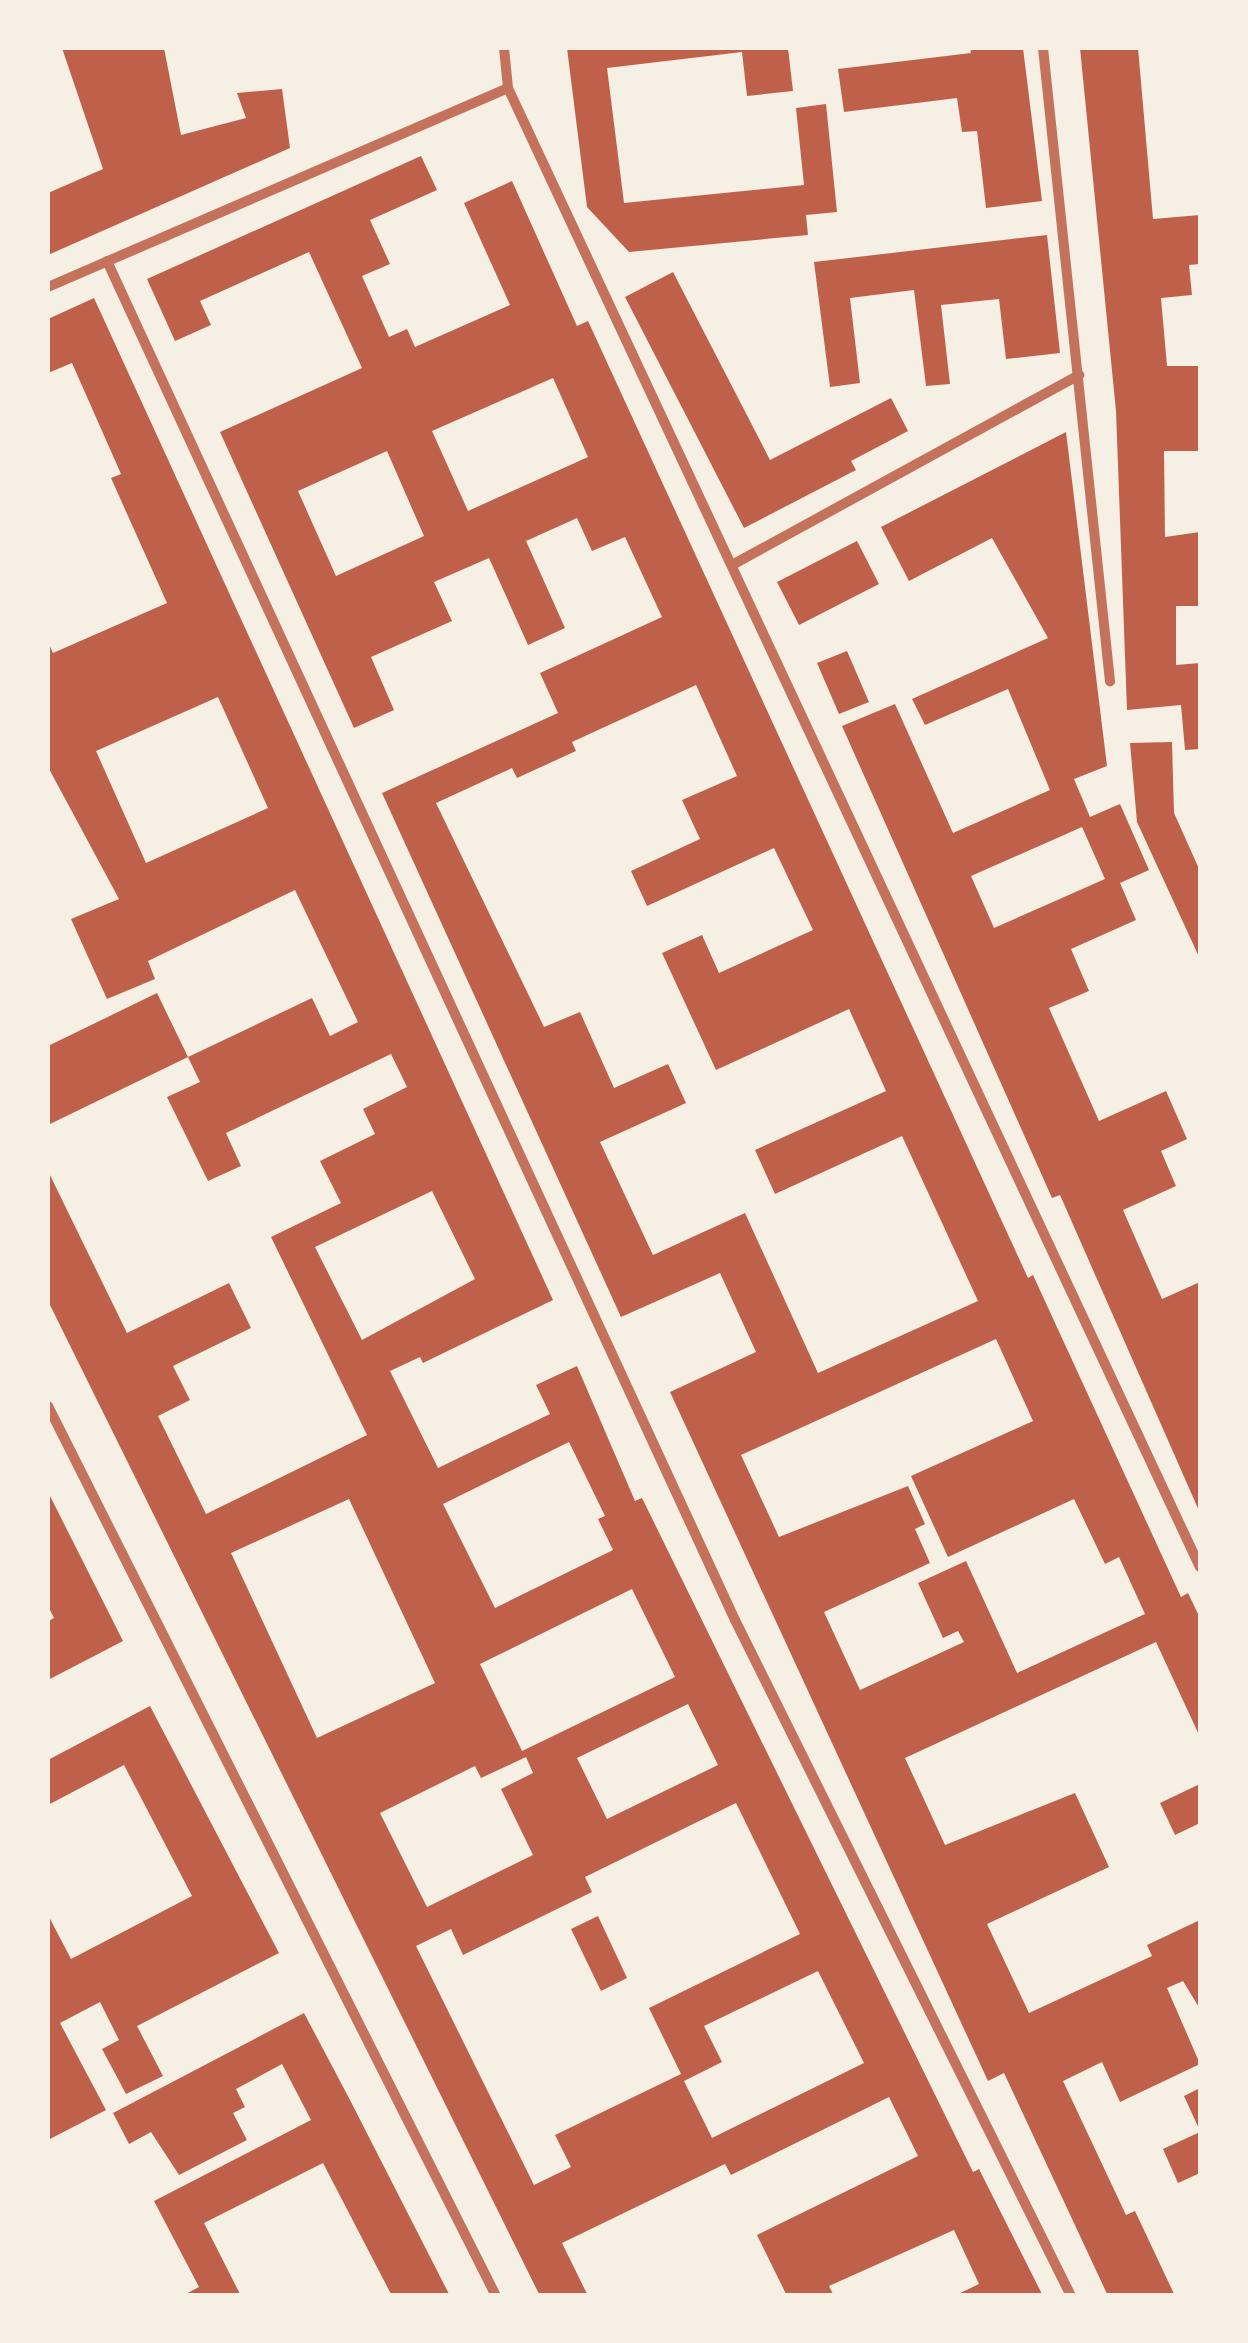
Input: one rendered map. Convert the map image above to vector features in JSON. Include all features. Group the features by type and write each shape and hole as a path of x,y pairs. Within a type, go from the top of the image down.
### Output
{"street":[{"path":"504,48 508,88 1200,1567"},
{"path":"1043,48 1110,681"},
{"path":"48,287 508,88"},
{"path":"107,261 734,1620 1071,2296"},
{"path":"732,565 1078,375"},
{"path":"48,1406 496,2296"}],"building":[{"path":"62,48 164,48 181,135 246,118 237,93 282,89 290,148 48,255 48,193 103,169"},
{"path":"567,48 788,48 793,91 747,96 742,52 607,68 624,203 804,185 796,108 826,104 837,212 806,215 808,235 629,252 587,207"},
{"path":"970,48 1023,48 1042,201 986,208 977,131 962,132 957,98 844,112 838,69 971,53"},
{"path":"1080,48 1138,48 1153,219 1200,215 1200,264 1189,265 1192,295 1161,298 1167,366 1200,366 1200,451 1164,451 1165,537 1200,532 1200,606 1176,606 1176,665 1200,663 1200,749 1185,750 1181,705 1127,710 1116,411"},
{"path":"421,156 437,190 370,220 390,264 362,276 389,337 407,329 415,347 510,305 464,203 512,181 577,326 588,321 1028,1278 1033,1275 1181,1597 1188,1593 1200,1618 1200,1737 1156,1642 905,1758 945,1845 1075,1793 1109,1867 987,1924 1029,2013 1152,1956 1147,1945 1200,1920 1200,2009 1183,1981 1167,1988 1200,2064 1120,2102 1102,2062 1063,2081 1126,2215 1135,2211 1175,2296 1108,2296 1004,2073 988,2081 670,1392 756,1352 720,1273 621,1317 382,793 558,713 540,673 662,617 625,537 592,551 577,518 526,541 565,628 528,645 489,558 434,582 452,621 371,657 394,710 354,728 220,432 362,368 309,252 200,301 211,325 175,341 147,279","holes":["553,378 588,457 468,511 432,431","387,451 424,536 336,576 298,491","696,685 737,776 682,800 700,839 631,871 647,906 774,848 813,930 719,973 702,935 662,953 716,1070 849,1009 886,1091 755,1150 775,1194 902,1136 978,1301 818,1373 745,1213 653,1255 600,1142 686,1103 668,1064 614,1088 580,1012 544,1027 436,803 512,768 517,778 576,751 572,742","996,1339 1033,1421 911,1476 948,1557 1074,1499 1105,1564 1119,1557 1145,1614 1017,1673 966,1561 918,1583 943,1638 958,1631 964,1642 860,1690 824,1612 930,1563 915,1529 925,1524 908,1486 779,1537 741,1455"]},
{"path":"1047,235 1060,353 1006,359 999,299 941,305 950,384 926,386 914,290 850,298 860,383 830,387 814,262"},
{"path":"673,272 770,460 891,398 908,431 851,461 856,470 744,528 625,297"},
{"path":"94,298 553,1300 423,1363 420,1357 390,1371 438,1468 550,1414 536,1385 577,1366 635,1501 642,1498 973,2172 979,2169 1043,2296 954,2296 979,2284 954,2230 829,2286 834,2296 787,2296 757,2235 918,2156 889,2097 731,2175 725,2164 562,2243 588,2296 540,2296 48,1301 48,1171 127,1333 229,1283 251,1328 173,1366 190,1400 158,1416 206,1514 367,1435 271,1237 341,1203 320,1161 375,1134 363,1109 407,1087 391,1054 226,1133 241,1166 208,1181 167,1097 200,1082 188,1057 312,998 330,1036 358,1022 295,890 148,961 155,979 107,999 71,919 119,899 48,767 48,642 53,653 167,603 111,478 121,474 72,363 48,373 48,319","holes":["218,697 268,808 146,863 96,751","432,1191 475,1279 362,1340 315,1247","569,1442 605,1516 598,1519 613,1550 495,1608 443,1504","349,1499 435,1683 317,1738 231,1553","632,1589 675,1677 522,1751 480,1664","688,1704 718,1765 607,1819 577,1758","526,1757 533,1773 501,1789 533,1855 427,1907 380,1813 475,1766 481,1778","736,1803 800,1934 649,2008 681,2074 555,2135 571,2167 534,2185 416,1946 451,1929 463,1955 592,1892 585,1877","818,1971 864,2063 712,2138 684,2081 722,2062 704,2026"]},
{"path":"1066,432 1107,766 1074,779 1090,817 1120,804 1149,870 1120,883 1136,920 1071,949 1089,991 1049,1008 1099,1121 1166,1091 1187,1139 1161,1151 1176,1186 1123,1210 1162,1299 1200,1282 1200,1513 1060,1195 1052,1198 842,726 895,704 953,833 1050,790 1008,689 925,725 912,699 1048,638 992,538 909,581 881,527","holes":["1082,827 1105,879 994,928 971,876"]},
{"path":"857,541 879,584 799,625 777,582"},
{"path":"847,651 869,702 839,714 817,663"},
{"path":"1172,742 1174,813 1200,871 1200,959 1137,822 1130,743"},
{"path":"157,993 188,1057 48,1125 48,1046"},
{"path":"48,1492 123,1641 48,1680 48,1621 54,1618 48,1606"},
{"path":"150,1706 279,1953 137,2026 163,2076 126,2094 102,2049 119,2040 100,2002 60,2023 106,2110 48,2140 48,1915 71,1959 192,1896 124,1765 48,1805 48,1760"},
{"path":"1200,1784 1200,1823 1175,1835 1160,1803"},
{"path":"598,1916 627,1978 601,1991 571,1929"},
{"path":"304,2013 450,2296 392,2296 323,2163 204,2223 241,2296 182,2296 199,2287 154,2201 311,2120 282,2064 236,2089 245,2107 233,2113 247,2140 179,2175 151,2132 129,2144 113,2113"},
{"path":"1200,2088 1200,2131 1184,2096"},
{"path":"1200,2132 1200,2173 1178,2183 1163,2149"}]}
